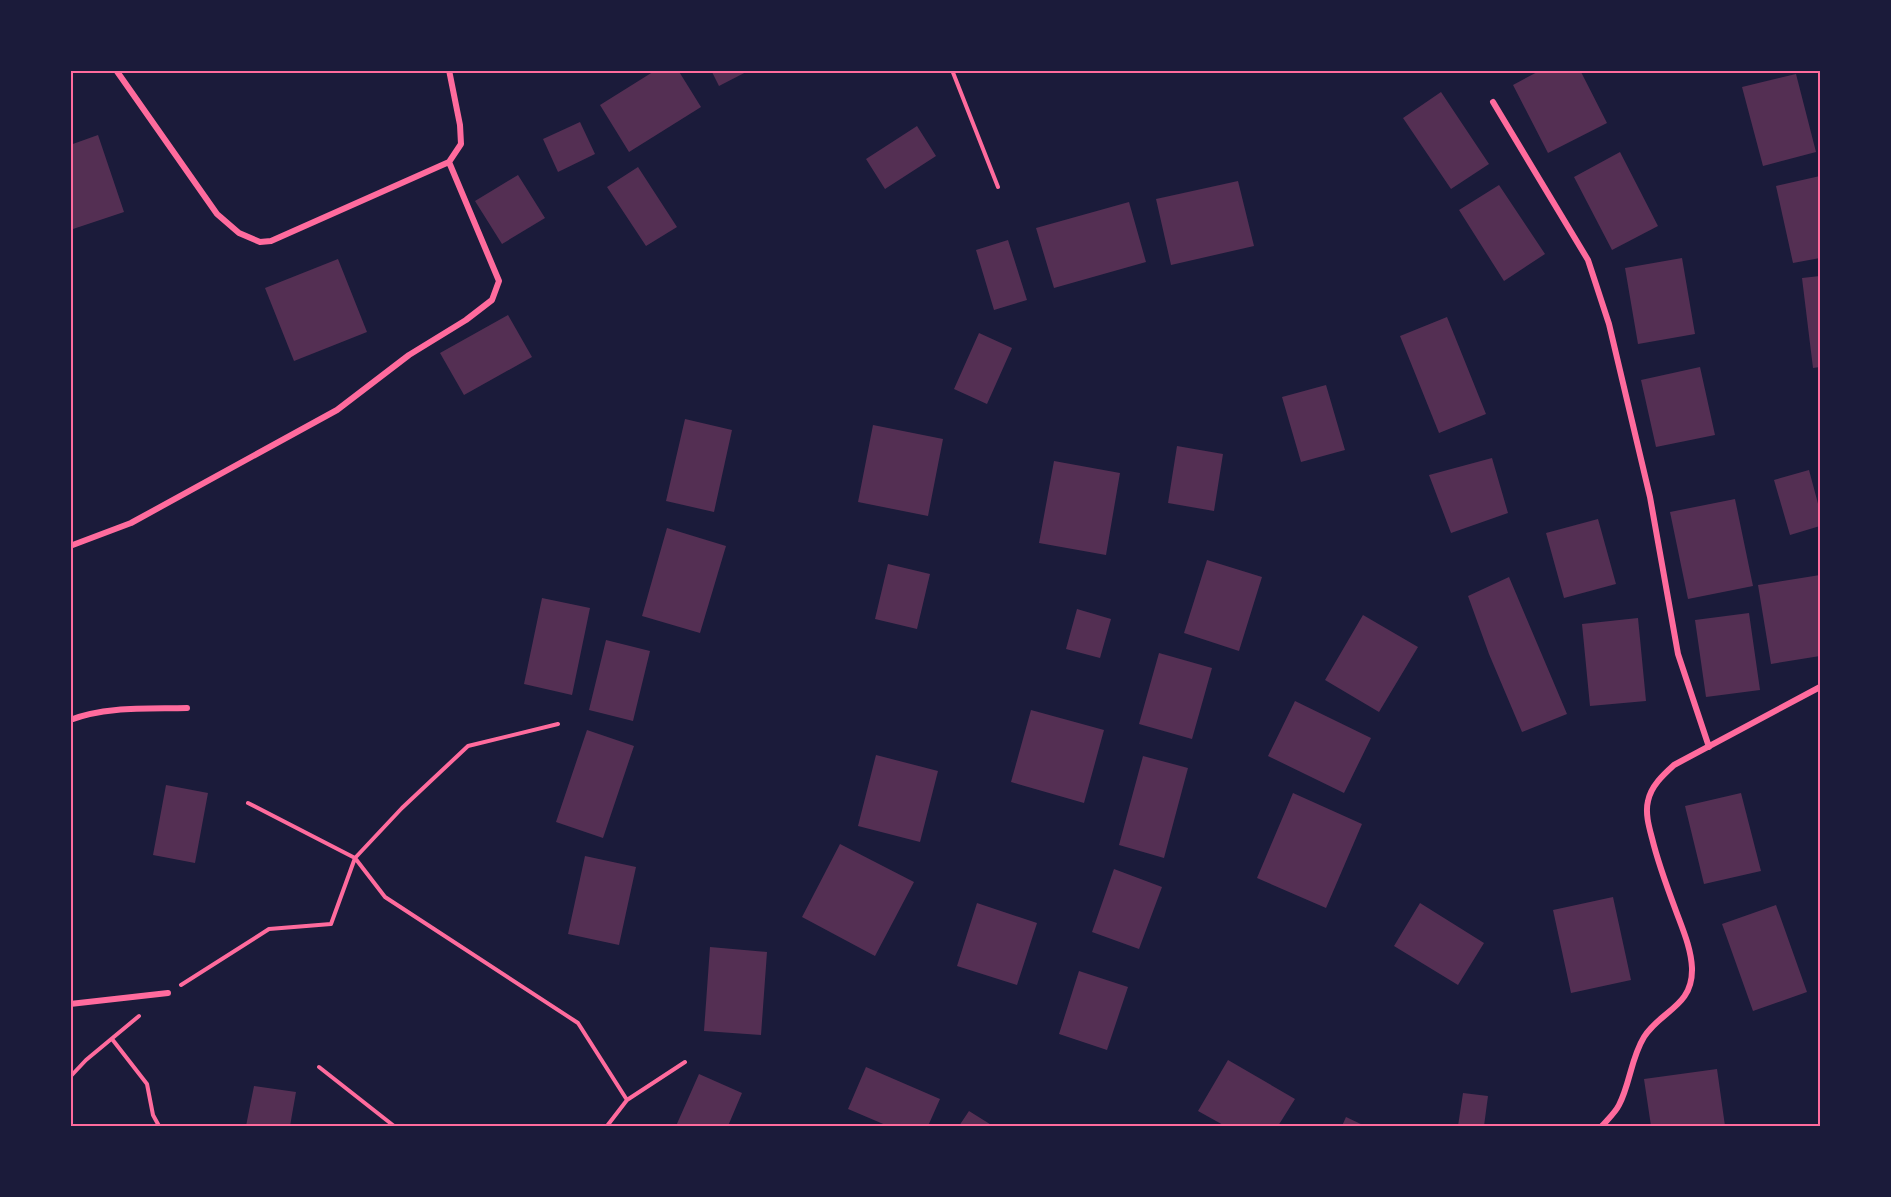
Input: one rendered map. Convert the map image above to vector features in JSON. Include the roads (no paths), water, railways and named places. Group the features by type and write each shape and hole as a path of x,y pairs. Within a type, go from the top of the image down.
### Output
{"street":[{"path":"116,70 217,214 239,233 260,242 271,241 449,162 461,144 460,125 449,70"},
{"path":"1493,102 1588,260 1609,324 1650,497 1678,654 1709,747"},
{"path":"70,546 131,523 337,410 409,355 466,320 492,300 499,281 449,162"},
{"path":"1602,1126 1618,1108 1629,1071 1643,1039 1654,1024 1672,1011 1689,989 1692,969 1688,941 1657,858 1648,823 1647,803 1656,784 1669,769 1821,687"},
{"path":"70,720 88,714 110,711 187,708"},
{"path":"70,1004 168,993"}]}
